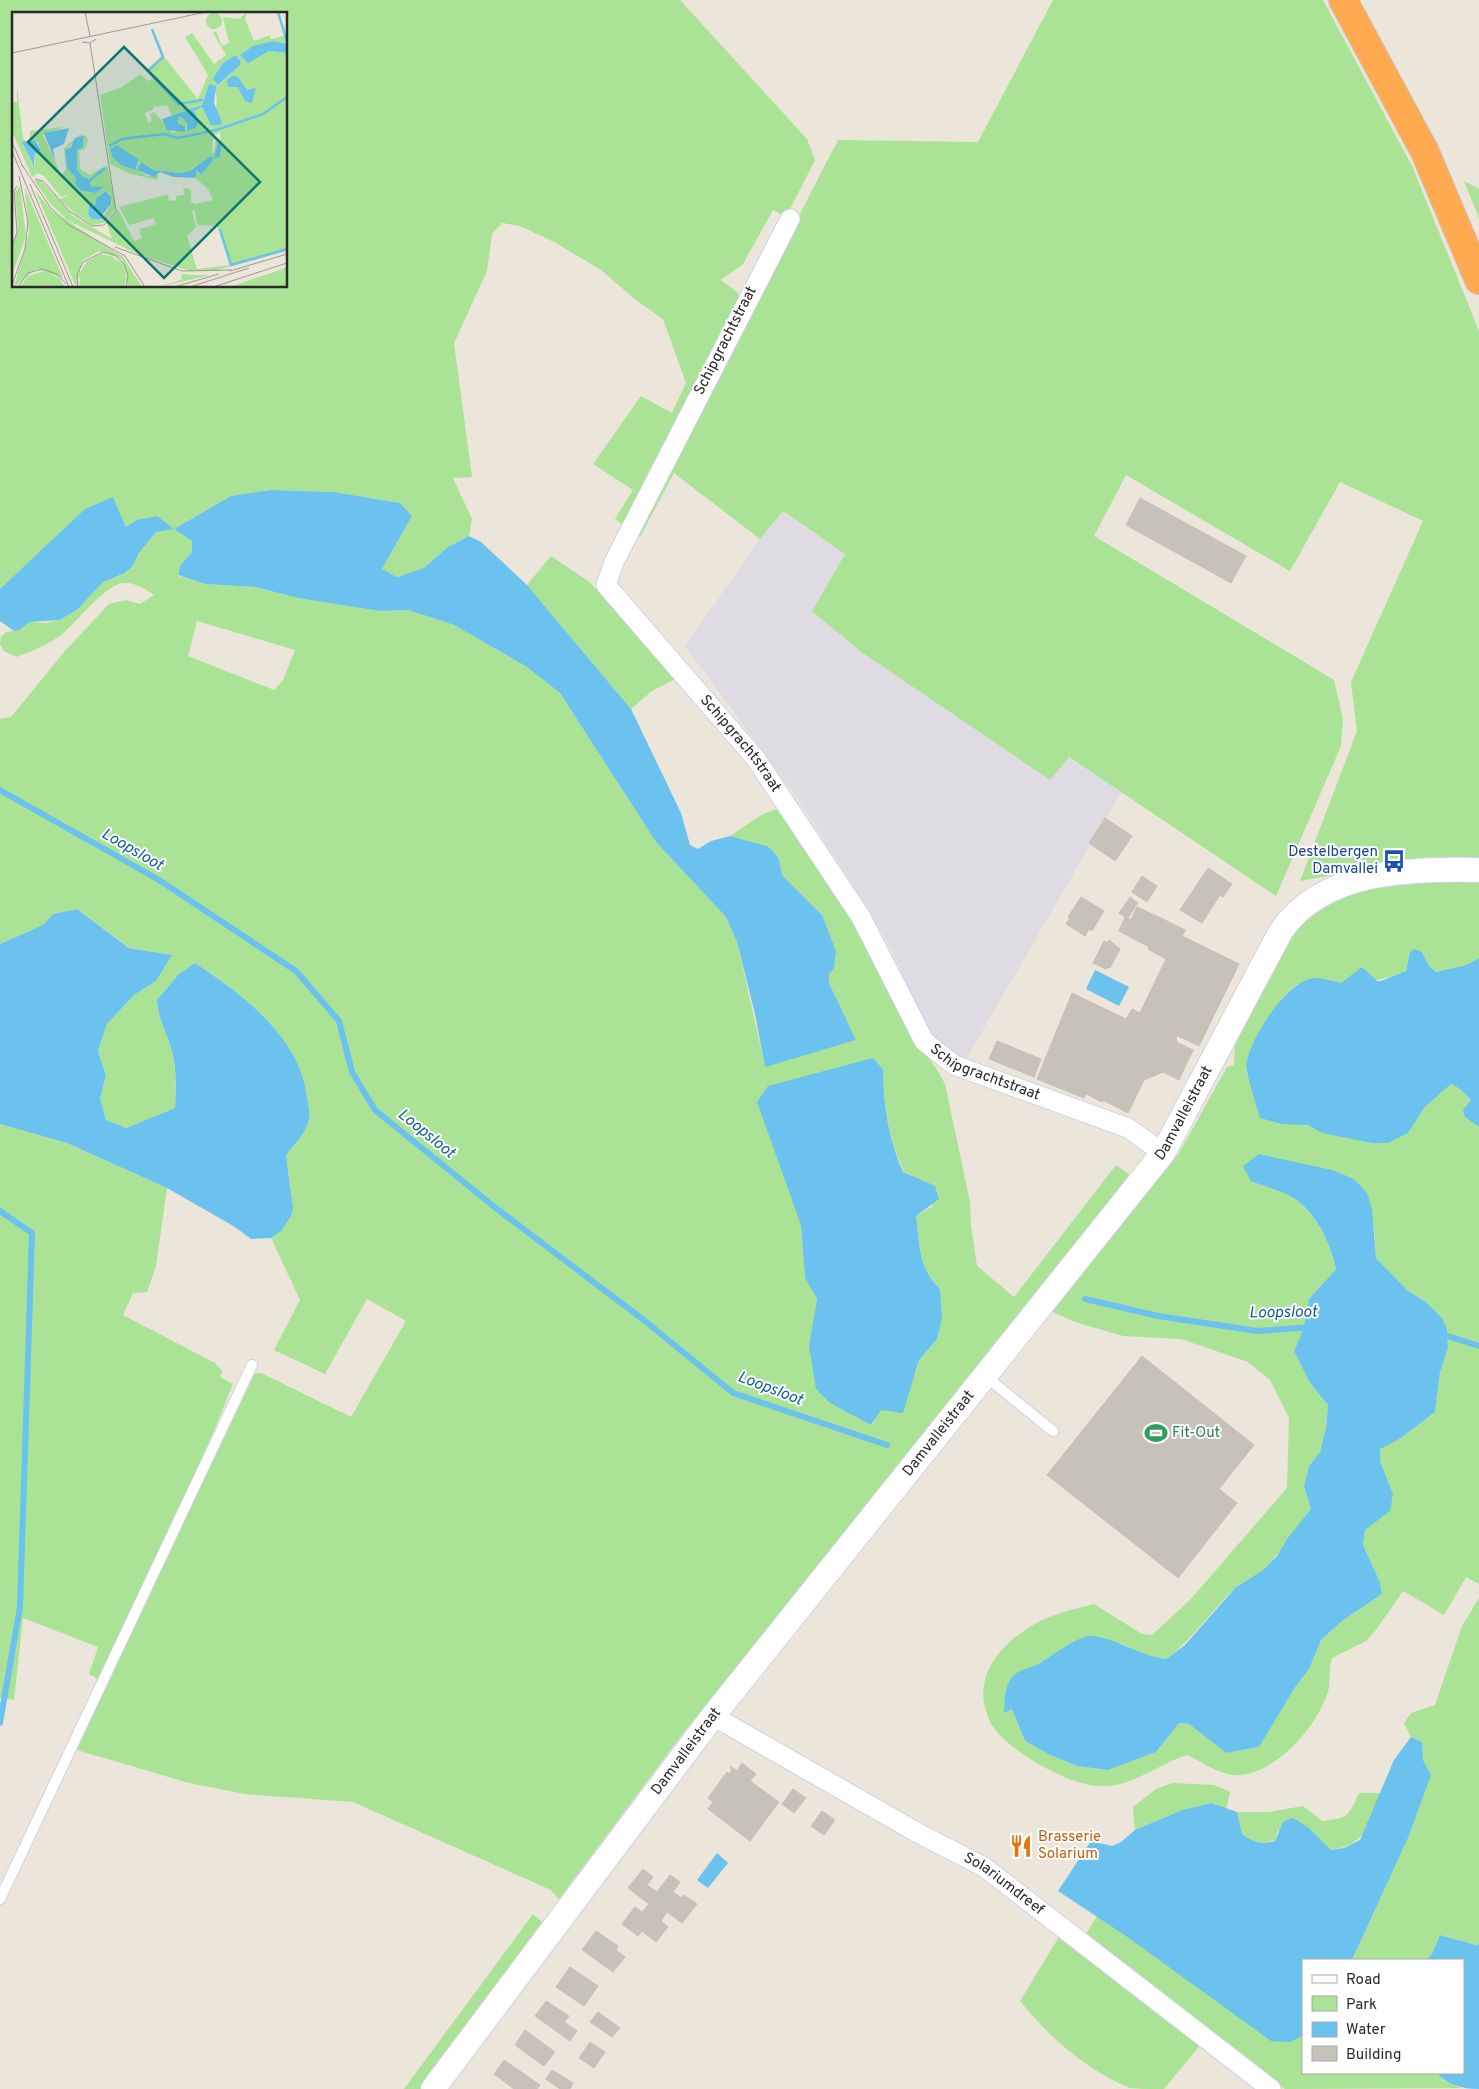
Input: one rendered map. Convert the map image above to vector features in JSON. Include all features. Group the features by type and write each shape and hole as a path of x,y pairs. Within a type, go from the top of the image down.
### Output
{"highway":[{"path":"1343,0 1425,152 1479,280"}],"street":[{"name":"Schipgrachtstraat","path":"790,219 614,562 606,584 756,758 861,917 924,1042 954,1065 1128,1128 1163,1153"},
{"name":"Damvalleistraat","path":"433,2089 713,1716 1163,1153 1281,931 1291,917 1313,898 1349,882 1394,873 1479,870"},
{"name":"Solariumdreef","path":"713,1716 918,1833 984,1867 1271,2089"}],"lane":[{"path":"0,1899 252,1365"},
{"path":"985,1376 1053,1431"}],"shaded area":[{"path":"783,511 845,554 812,611 860,651 1049,779 1068,757 1121,792 966,1059 946,1049 934,1039 919,1013 893,952 857,891 795,795 685,646 760,539"}],"green space":[{"path":"0,0 680,0 807,139 815,160 786,217 773,210 743,264 721,280 742,296 751,309 838,140 978,142 1053,0 1323,0 1413,168 1479,331 1479,857 1429,857 1300,881 1357,731 1351,682 1423,521 1340,482 1290,571 1126,475 1094,536 1334,680 1343,719 1341,746 1276,896 1069,757 1050,780 860,651 812,611 845,554 783,511 760,539 674,473 640,537 615,519 633,490 593,464 641,396 672,413 686,383 663,319 636,300 601,270 556,243 520,226 502,223 492,234 487,271 454,343 472,477 453,478 472,519 469,536 448,547 424,568 397,577 382,569 412,516 400,503 334,492 270,490 231,496 174,529 192,541 192,552 180,566 178,576 205,584 255,587 299,598 380,611 408,610 454,625 527,667 560,693 656,842 726,917 737,942 765,1066 856,1040 829,983 822,915 782,875 779,859 767,846 730,836 761,815 776,809 791,824 827,876 922,1050 936,1068 945,1084 970,1202 971,1226 977,1266 1014,1297 1116,1165 1131,1176 770,1630 683,1733 559,1899 551,1890 353,1802 245,1794 189,1783 77,1750 104,1683 89,1674 98,1647 23,1618 14,1700 0,1698 0,1124 67,1143 167,1188 156,1266 147,1292 133,1293 123,1315 215,1363 222,1371 220,1377 233,1384 213,1433 225,1437 254,1374 261,1373 351,1417 406,1321 367,1299 325,1374 274,1350 300,1300 271,1238 281,1229 291,1210 292,1200 286,1155 300,1139 309,1120 310,1112 302,1076 293,1056 281,1037 249,1003 195,963 179,974 157,1001 160,1018 174,1060 175,1108 126,1128 106,1120 100,1099 106,1075 98,1051 107,1024 134,995 156,981 172,955 130,948 77,909 53,914 43,925 0,944 0,719 11,717 65,651 109,604 126,600 140,604 154,595 130,583 122,583 115,586 98,598 61,635 39,648 16,657 4,651 0,644 1,637 6,632 19,630 30,622 45,623 60,620 78,609 103,582 126,573 133,566 139,553 156,532 173,528 137,520 126,527 113,497 20,570 0,589","holes":["197,621 295,650 283,680 274,690 188,656","873,1058 883,1069 884,1096 894,1148 904,1172 912,1176 933,1206 916,1216 921,1256 928,1273 940,1289 937,1339 919,1360 916,1372 889,1410 880,1410 872,1425 809,1347 817,1299 805,1278 801,1225 850,1065"]},
{"path":"1464,181 1479,189 1479,218"},
{"path":"551,556 588,581 683,675 652,691 631,709 527,585"},
{"path":"1413,878 1479,880 1479,958 1466,965 1436,972 1429,966 1422,952 1410,952 1406,971 1390,977 1360,982 1343,983 1316,980 1301,983 1291,989 1275,1009 1245,1068 1252,1089 1322,1133 1408,1133 1425,1107 1451,1084 1460,1089 1471,1100 1463,1110 1479,1127 1479,1584 1466,1577 1444,1615 1403,1591 1366,1641 1332,1658 1328,1692 1314,1720 1291,1748 1263,1768 1248,1773 1227,1774 1187,1755 1124,1783 1102,1786 1085,1784 1067,1778 1035,1762 1002,1738 992,1726 984,1703 984,1689 992,1663 1011,1641 1034,1624 1058,1614 1094,1604 1142,1634 1152,1635 1190,1600 1287,1488 1289,1418 1270,1380 1248,1362 1181,1339 1123,1336 1075,1322 1048,1310 1164,1166 1178,1155 1227,1067 1234,1065 1235,1041 1289,935 1312,912 1339,896","holes":["1251,1181 1374,1225 1376,1258 1408,1291 1426,1302 1442,1318 1447,1330 1448,1348 1440,1372 1435,1412 1401,1438 1380,1448 1380,1461 1393,1494 1389,1511 1365,1530 1363,1545 1380,1582 1382,1594 1342,1621 1321,1640 1309,1669 1296,1686 1259,1747 1226,1753 1189,1724 1179,1723 1156,1752 1108,1770 1077,1766 1050,1755 1025,1741 1012,1709 1004,1712 1014,1675 1036,1665 1069,1644 1120,1643 1149,1657 1166,1659 1185,1643 1235,1588 1261,1572 1270,1563 1311,1509 1304,1486 1309,1466 1320,1452 1326,1428 1328,1405 1310,1383 1294,1351 1303,1330 1309,1299 1336,1269 1323,1232 1312,1215 1298,1201 1288,1195"]},
{"path":"1479,1598 1479,1944 1476,1945 1440,1935 1432,1954 1427,1959 1352,1959 1408,1838 1430,1775 1423,1760 1422,1742 1411,1737 1404,1723 1411,1713 1435,1705 1462,1626"},
{"path":"1172,1783 1214,1785 1230,1792 1226,1809 1211,1803 1182,1810 1135,1830 1133,1807 1156,1789"},
{"path":"1359,1793 1381,1793 1365,1831 1359,1838 1343,1847 1331,1850 1309,1828 1278,1830 1275,1840 1265,1842 1254,1841 1242,1834 1237,1812 1268,1812 1303,1806 1322,1821 1331,1820 1346,1815"},
{"path":"533,1914 542,1922 420,2089 404,2089"},
{"path":"1097,1916 1290,2042 1302,2036 1302,2074 1437,2074 1443,2080 1461,2088 1285,2089 1085,1936"},
{"path":"1059,1937 1201,2044 1164,2089 1130,2088 1098,2072 1056,2040 1020,2001"}],"water":[{"path":"270,490 334,492 400,503 412,516 382,569 397,577 424,568 448,547 469,536 481,542 527,585 631,709 681,813 690,845 698,849 711,841 730,836 767,846 779,859 782,875 822,915 836,951 834,968 829,974 829,983 856,1040 765,1067 755,1014 737,942 726,917 656,842 560,693 527,667 454,625 408,610 380,611 298,598 255,587 205,584 178,575 180,566 192,552 192,541 174,529 231,496"},
{"path":"113,497 126,527 137,520 157,516 174,529 156,532 139,553 133,566 125,573 103,582 78,609 60,620 30,622 19,630 14,631 0,621 0,589 85,509"},
{"path":"77,909 129,948 172,955 156,981 134,995 107,1024 98,1051 106,1075 100,1099 106,1120 126,1128 175,1108 174,1060 160,1018 157,1000 179,974 195,963 249,1003 281,1036 293,1055 302,1075 310,1118 302,1135 286,1155 293,1208 291,1216 282,1230 271,1238 251,1239 235,1227 167,1188 67,1143 0,1124 0,944 43,925 53,914"},
{"path":"1414,949 1422,952 1429,966 1436,972 1466,965 1479,958 1479,1127 1465,1117 1463,1110 1471,1100 1460,1089 1451,1084 1425,1107 1408,1133 1388,1143 1372,1143 1322,1133 1308,1125 1282,1124 1260,1118 1246,1066 1261,1028 1281,1000 1292,989 1303,982 1314,978 1341,983 1362,967 1377,981 1381,981 1406,971 1410,952"},
{"path":"1095,970 1129,987 1119,1006 1086,989"},
{"path":"873,1058 883,1069 884,1096 888,1122 894,1148 903,1172 935,1186 939,1199 916,1216 921,1256 928,1273 940,1289 942,1318 937,1339 919,1360 903,1413 881,1410 871,1425 830,1403 816,1389 809,1346 817,1299 805,1278 801,1225 757,1102 768,1086"},
{"path":"1259,1154 1332,1170 1354,1179 1367,1193 1372,1209 1376,1258 1408,1291 1426,1302 1442,1318 1447,1329 1448,1348 1440,1372 1435,1412 1401,1438 1380,1449 1380,1461 1393,1494 1390,1511 1365,1530 1363,1545 1380,1582 1382,1594 1342,1621 1321,1640 1309,1669 1296,1686 1259,1747 1226,1753 1189,1724 1179,1723 1156,1752 1108,1770 1077,1766 1050,1755 1025,1741 1012,1709 1004,1713 1006,1689 1013,1676 1038,1664 1079,1639 1092,1636 1120,1644 1147,1655 1166,1659 1185,1645 1236,1587 1262,1571 1277,1556 1287,1539 1311,1509 1304,1486 1309,1466 1320,1452 1326,1428 1328,1405 1310,1383 1294,1351 1303,1330 1309,1299 1336,1269 1331,1250 1323,1232 1312,1215 1298,1201 1288,1195 1251,1181 1243,1166"},
{"path":"1411,1737 1422,1742 1423,1760 1431,1775 1408,1838 1352,1959 1302,1959 1302,2036 1290,2042 1271,2041 1126,1936 1058,1891 1091,1841 1112,1846 1121,1842 1135,1830 1182,1810 1211,1803 1237,1812 1242,1834 1254,1841 1265,1843 1275,1841 1283,1822 1293,1818 1309,1828 1331,1850 1344,1848 1360,1840 1394,1760"},
{"path":"717,1853 728,1863 708,1888 697,1880"},
{"path":"1440,1935 1476,1945 1479,1944 1479,2089 1456,2086 1445,2081 1437,2074 1464,2074 1464,1959 1427,1959 1432,1954"}],"building":[{"path":"1140,498 1246,556 1231,583 1126,525"},
{"path":"1105,818 1132,836 1115,861 1089,843"},
{"path":"1208,868 1232,884 1223,897 1220,895 1202,923 1180,910"},
{"path":"1142,876 1157,886 1147,902 1132,892"},
{"path":"1081,897 1104,911 1092,931 1089,929 1085,936 1066,924 1070,918 1068,917"},
{"path":"1130,897 1138,903 1128,918 1131,920 1137,907 1163,919 1149,947 1119,931 1125,917 1119,913"},
{"path":"1163,919 1185,930 1182,936 1239,964 1199,1046 1138,1017 1166,959 1148,949"},
{"path":"1109,940 1120,949 1110,968 1106,969 1093,963 1104,941 1107,943"},
{"path":"1072,993 1126,1019 1132,1009 1140,1013 1138,1017 1143,1019 1102,1102 1086,1094 1084,1098 1037,1079"},
{"path":"1143,1019 1177,1036 1178,1043 1193,1050 1179,1080 1163,1072 1144,1080 1128,1113 1103,1100"},
{"path":"997,1041 1041,1059 1034,1077 989,1059"},
{"path":"1142,1356 1254,1445 1219,1489 1237,1503 1178,1578 1047,1475"},
{"path":"742,1763 756,1774 750,1781 779,1802 750,1841 708,1809 713,1802 708,1798 727,1772 729,1774 732,1770 731,1766 737,1771"},
{"path":"793,1789 806,1798 794,1813 782,1804"},
{"path":"822,1811 835,1820 824,1835 811,1826"},
{"path":"643,1869 653,1877 647,1885 657,1892 670,1875 680,1882 673,1892 682,1898 684,1895 697,1904 682,1923 667,1912 661,1921 668,1927 656,1942 642,1931 638,1936 622,1924 635,1907 642,1912 649,1904 628,1888"},
{"path":"596,1931 618,1946 616,1950 625,1957 613,1972 582,1950"},
{"path":"570,1967 598,1986 584,2006 556,1987"},
{"path":"546,2001 569,2016 564,2022 577,2031 570,2041 535,2016"},
{"path":"598,2012 620,2028 612,2037 590,2022"},
{"path":"525,2030 555,2052 544,2066 515,2045"},
{"path":"590,2042 605,2052 594,2068 579,2058"},
{"path":"504,2060 540,2085 537,2089 514,2089 494,2074"},
{"path":"552,2070 573,2083 570,2089 560,2089 546,2079"}],"waterway":[{"name":"Loopsloot","path":"0,790 159,880 296,971 339,1021 352,1072 375,1110 497,1209 645,1321 733,1393 887,1445"},
{"path":"0,1211 32,1233 20,1607 0,1723"},
{"name":"Loopsloot","path":"1085,1299 1158,1316 1257,1331 1311,1327"},
{"name":"Loopsloot","path":"1441,1334 1479,1346"}],"place":[{"name":"Destelbergen Damvallei","path":"1394,861"},
{"name":"Fit-Out","path":"1156,1433"},
{"name":"Brasserie Solarium","path":"1021,1846"}]}
